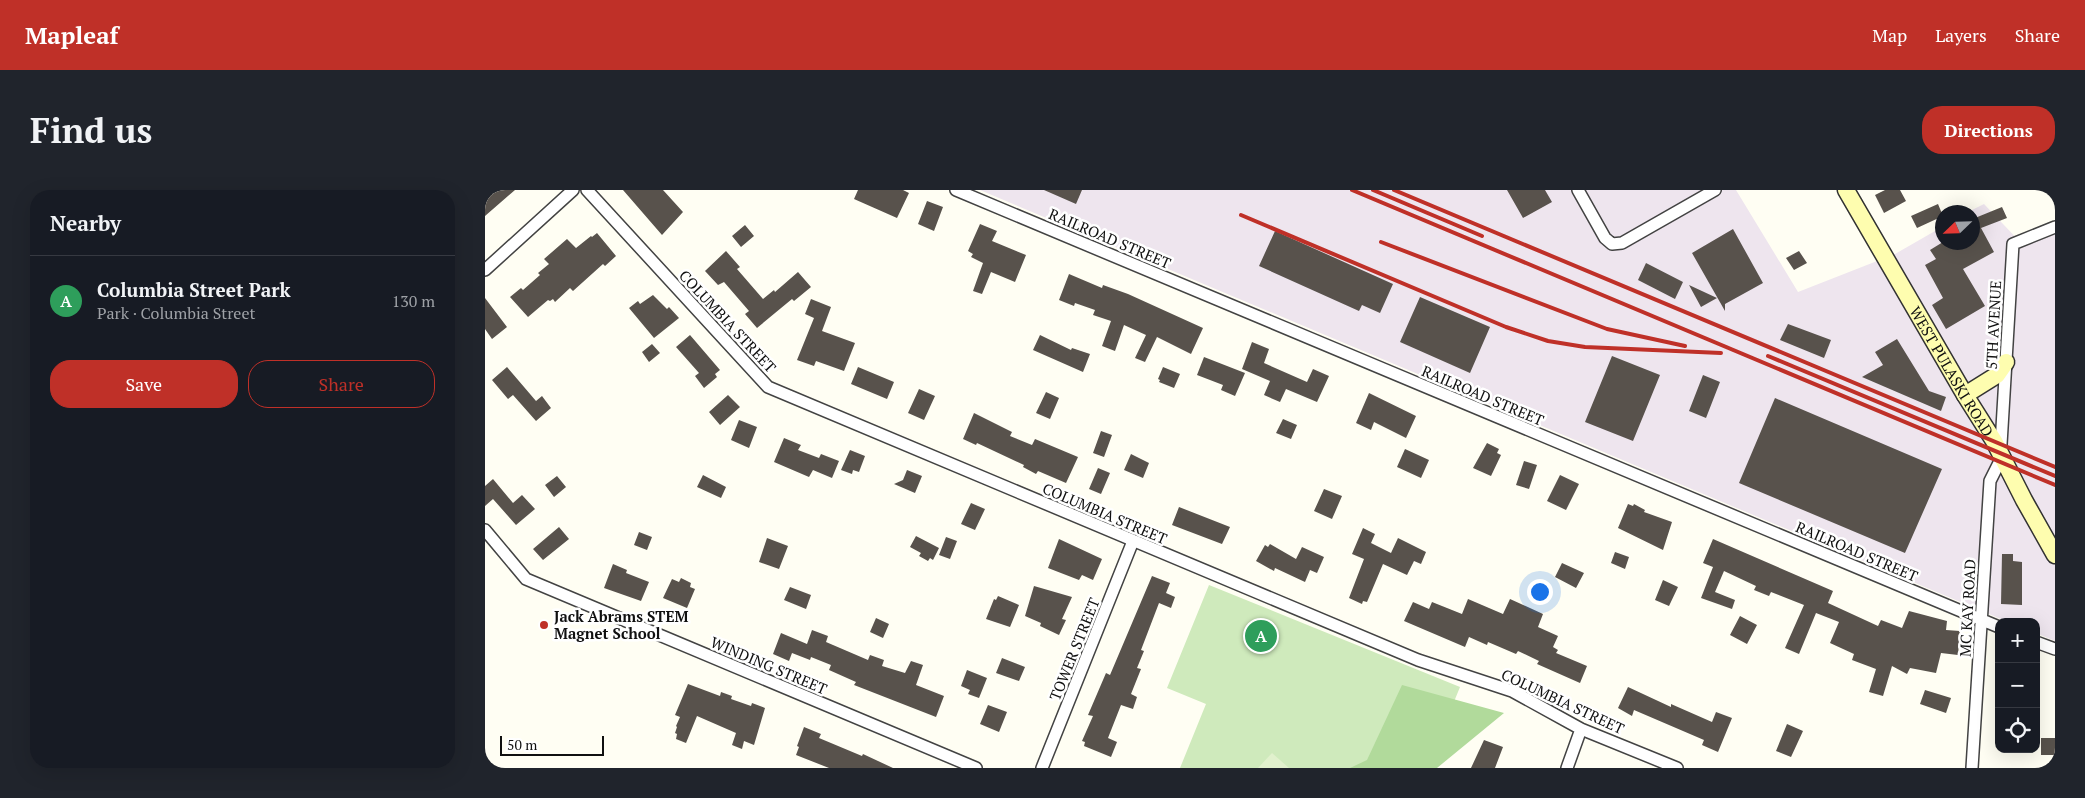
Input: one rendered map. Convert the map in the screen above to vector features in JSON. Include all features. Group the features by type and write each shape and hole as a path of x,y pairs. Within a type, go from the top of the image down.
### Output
{"main road":[{"name":"WEST PULASKI ROAD","path":"1845,190 1965,395 2001,452 2024,500 2055,555"},
{"path":"1965,395 1997,375 2005,362"}],"street":[{"path":"485,270 560,194 573,190"},
{"name":"COLUMBIA STREET","path":"587,190 768,387 1418,660 1512,691 1581,729 1677,768"},
{"name":"RAILROAD STREET","path":"956,190 1995,626"},
{"path":"1578,190 1605,238 1612,244 1622,243 1715,190"},
{"name":"5TH AVENUE","path":"2001,452 2013,244 2055,228"},
{"name":"MC KAY ROAD","path":"1971,768 1990,481 2000,461 2001,452"},
{"name":"WINDING STREET","path":"485,530 526,579 976,768"},
{"name":"TOWER STREET","path":"1042,768 1133,541"},
{"path":"2040,643 2055,649"},
{"path":"1567,768 1581,729"}],"shaded area":[{"path":"980,190 1736,190 1798,292 1895,254 1935,231 1935,250 1980,250 1980,206 1984,204 2023,245 2055,233 2055,641 2040,635 2040,618 1998,618"}],"green space":[{"path":"1209,585 1460,687 1427,768 1180,768 1206,704 1167,688"},
{"path":"1402,685 1504,713 1437,768 1350,768 1367,760"},
{"path":"1272,753 1289,768 1258,768"}],"building":[{"path":"485,190 515,190 485,216"},
{"path":"623,190 663,190 683,212 662,235"},
{"path":"858,190 903,190 909,193 897,218 854,199"},
{"path":"1044,190 1082,190 1076,204"},
{"path":"1507,190 1545,190 1552,202 1523,218"},
{"path":"1885,190 1900,190 1906,201 1884,213 1875,195"},
{"path":"927,201 943,207 934,231 918,224"},
{"path":"1935,205 1935,220 1917,228 1911,216"},
{"path":"2002,207 2007,218 1981,228 1994,252 1963,269 1985,306 1946,329 1932,305 1943,298 1925,265 1936,259 1930,250 1935,247 1935,250 1980,250 1980,216"},
{"path":"980,224 997,231 992,241 1026,255 1015,282 991,272 982,294 973,291 983,263 971,257 973,254 968,251"},
{"path":"745,225 754,236 741,247 732,236"},
{"path":"1733,229 1763,283 1725,304 1725,311 1692,253"},
{"path":"1275,231 1393,284 1380,313 1362,305 1359,311 1259,266"},
{"path":"597,233 616,256 605,266 603,264 573,291 570,288 555,302 553,299 548,300 528,317 510,297 521,288 523,290 540,275 538,273 549,264 544,259 567,239 576,248"},
{"path":"726,251 740,267 737,269 763,299 774,290 775,292 798,272 811,287 794,301 792,299 757,328 745,314 749,311 724,282 718,285 705,271"},
{"path":"1799,251 1807,263 1794,270 1786,258"},
{"path":"1646,263 1683,282 1675,299 1638,280"},
{"path":"1069,274 1102,288 1103,285 1128,294 1203,328 1191,354 1157,337 1145,362 1135,358 1146,335 1124,325 1115,351 1102,346 1111,321 1093,315 1095,310 1075,303 1074,306 1059,300"},
{"path":"1689,285 1717,298 1701,307"},
{"path":"653,295 667,309 669,307 679,318 654,338 629,308 638,301 640,304"},
{"path":"1420,297 1490,327 1470,373 1400,342"},
{"path":"485,298 507,327 492,339 485,329"},
{"path":"811,299 831,307 822,331 855,343 844,371 816,361 814,366 797,360 814,318 805,314"},
{"path":"1788,324 1831,340 1824,358 1780,340"},
{"path":"690,335 720,370 715,374 717,377 704,388 695,376 699,373 676,347"},
{"path":"1040,335 1071,350 1072,348 1090,354 1083,372 1033,350"},
{"path":"1897,339 1929,391 1946,397 1941,411 1862,377 1883,365 1875,352"},
{"path":"1252,342 1269,349 1264,363 1307,382 1313,369 1329,376 1317,402 1286,389 1280,402 1264,395 1270,381 1242,369"},
{"path":"652,344 660,353 649,362 642,352"},
{"path":"1612,356 1660,375 1633,441 1585,422"},
{"path":"1204,357 1245,373 1235,396 1221,390 1223,385 1197,375"},
{"path":"507,367 536,401 542,396 551,408 536,421 513,395 508,399 492,380"},
{"path":"858,367 894,382 887,399 851,384"},
{"path":"1163,367 1180,374 1174,388 1159,382 1160,380 1158,379"},
{"path":"1703,375 1720,382 1706,418 1689,411"},
{"path":"919,389 935,396 924,420 908,413"},
{"path":"1046,392 1059,398 1050,419 1036,413"},
{"path":"1369,393 1416,416 1406,438 1374,422 1371,430 1356,423"},
{"path":"728,395 740,407 720,425 709,412"},
{"path":"1775,398 1942,469 1905,553 1739,483"},
{"path":"974,413 1012,432 1010,436 1032,445 1035,439 1078,457 1066,483 1038,471 1036,474 1023,467 1024,465 977,443 976,445 963,439"},
{"path":"1283,419 1297,425 1291,439 1276,433"},
{"path":"739,420 757,427 749,448 731,440"},
{"path":"1101,431 1112,435 1104,457 1093,453"},
{"path":"784,438 801,445 798,450 819,458 821,454 839,461 832,478 813,470 809,477 774,462"},
{"path":"1487,443 1499,449 1497,453 1501,455 1491,476 1473,468"},
{"path":"1405,449 1429,460 1421,478 1397,467"},
{"path":"850,450 865,456 859,472 853,470 852,474 841,470"},
{"path":"1131,454 1149,463 1143,478 1124,470"},
{"path":"1524,461 1537,465 1529,489 1516,485"},
{"path":"1098,468 1110,473 1101,494 1089,489"},
{"path":"907,470 922,476 915,493 894,484 903,480"},
{"path":"703,475 726,487 721,498 697,487"},
{"path":"1560,475 1579,484 1566,510 1547,501"},
{"path":"557,476 566,487 554,497 545,485"},
{"path":"493,479 513,503 522,495 535,509 516,525 493,499 485,506 485,486"},
{"path":"1324,489 1342,496 1332,519 1314,511"},
{"path":"971,503 985,509 975,530 961,524"},
{"path":"1628,504 1633,506 1634,504 1645,510 1644,512 1672,522 1663,550 1618,528"},
{"path":"1179,507 1230,527 1222,544 1172,525"},
{"path":"559,527 569,539 543,560 533,549"},
{"path":"1363,528 1375,534 1371,543 1391,553 1398,538 1426,552 1421,564 1414,561 1407,575 1383,564 1367,602 1363,601 1362,604 1349,598 1364,559 1352,554"},
{"path":"639,532 652,537 647,550 634,545"},
{"path":"916,536 939,548 933,560 930,558 928,561 919,556 921,553 910,547"},
{"path":"946,537 957,541 950,559 939,555"},
{"path":"767,538 788,546 779,569 759,562"},
{"path":"1059,539 1102,559 1093,580 1082,575 1079,580 1048,568"},
{"path":"1713,539 1833,591 1828,603 1878,626 1881,620 1902,628 1909,611 1947,621 1946,630 1960,631 1958,655 1941,653 1936,673 1910,668 1907,674 1892,666 1883,696 1869,692 1876,669 1852,660 1854,654 1830,643 1839,622 1816,613 1799,654 1785,648 1804,605 1771,592 1769,596 1754,590 1756,586 1724,571 1715,592 1735,600 1732,609 1701,598 1713,567 1703,563"},
{"path":"1270,544 1296,559 1302,547 1324,557 1317,573 1310,570 1305,582 1275,568 1274,571 1256,561 1265,545 1268,547"},
{"path":"1615,552 1629,557 1625,569 1611,563"},
{"path":"2002,554 2013,554 2013,561 2022,562 2022,605 2001,604"},
{"path":"1562,563 1584,573 1576,588 1555,577"},
{"path":"613,564 627,570 626,573 649,582 641,601 604,588"},
{"path":"1152,576 1170,583 1166,593 1175,597 1171,608 1159,603 1141,650 1144,651 1137,668 1141,669 1131,694 1137,697 1133,709 1121,705 1108,738 1117,742 1111,757 1084,746 1085,742 1082,741 1093,716 1088,715 1106,673 1110,675"},
{"path":"681,578 691,583 690,587 695,589 687,608 663,598 672,579 679,582"},
{"path":"1663,580 1678,587 1669,606 1655,600"},
{"path":"1034,586 1072,597 1062,619 1066,620 1059,635 1040,626 1041,623 1025,616"},
{"path":"790,587 811,595 806,609 784,600"},
{"path":"998,596 1019,605 1010,627 986,619 994,599 996,600"},
{"path":"1468,599 1503,614 1510,599 1543,614 1538,627 1558,636 1553,647 1558,650 1556,653 1587,666 1580,683 1537,664 1539,661 1518,651 1516,654 1488,642 1487,645 1469,637 1465,647 1404,621 1413,602 1429,609 1432,602 1462,614"},
{"path":"1740,616 1757,625 1747,644 1730,635"},
{"path":"876,618 889,624 883,638 870,632"},
{"path":"812,630 828,636 826,642 868,660 870,655 884,660 882,666 905,673 911,661 923,665 916,685 944,696 936,717 854,685 856,682 829,670 831,665 811,657 810,660 792,653 789,661 773,654 781,633 807,644"},
{"path":"1002,658 1025,667 1019,681 996,673"},
{"path":"967,670 987,678 979,698 968,694 970,690 961,686"},
{"path":"688,684 720,696 721,692 732,696 731,699 751,706 752,703 765,708 754,745 744,741 742,749 732,745 736,733 697,716 686,743 676,739 676,726 680,717 675,715"},
{"path":"1628,687 1671,707 1671,704 1712,722 1716,712 1732,718 1718,752 1702,745 1704,740 1634,710 1632,716 1618,708"},
{"path":"1925,690 1951,698 1946,713 1920,704"},
{"path":"988,705 1007,712 999,732 980,724"},
{"path":"1787,724 1803,731 1791,757 1776,751"},
{"path":"804,727 821,734 819,738 862,756 863,754 893,768 829,768 796,755 799,747 797,746"},
{"path":"2041,738 2055,738 2055,755 2041,755"},
{"path":"1484,740 1503,747 1495,768 1471,768"}],"railway":[{"path":"1352,190 2055,485"},
{"path":"1373,190 1482,236"},
{"path":"1394,190 2055,467"},
{"path":"1241,215 1506,327 1548,341 1585,347 1721,353"},
{"path":"1381,242 1607,329 1685,346"},
{"path":"1768,356 2055,476"}],"place":[{"name":"Jack Abrams STEM Magnet School","path":"544,625"},
{"name":"Columbia Street Park","path":"1261,636"}]}
